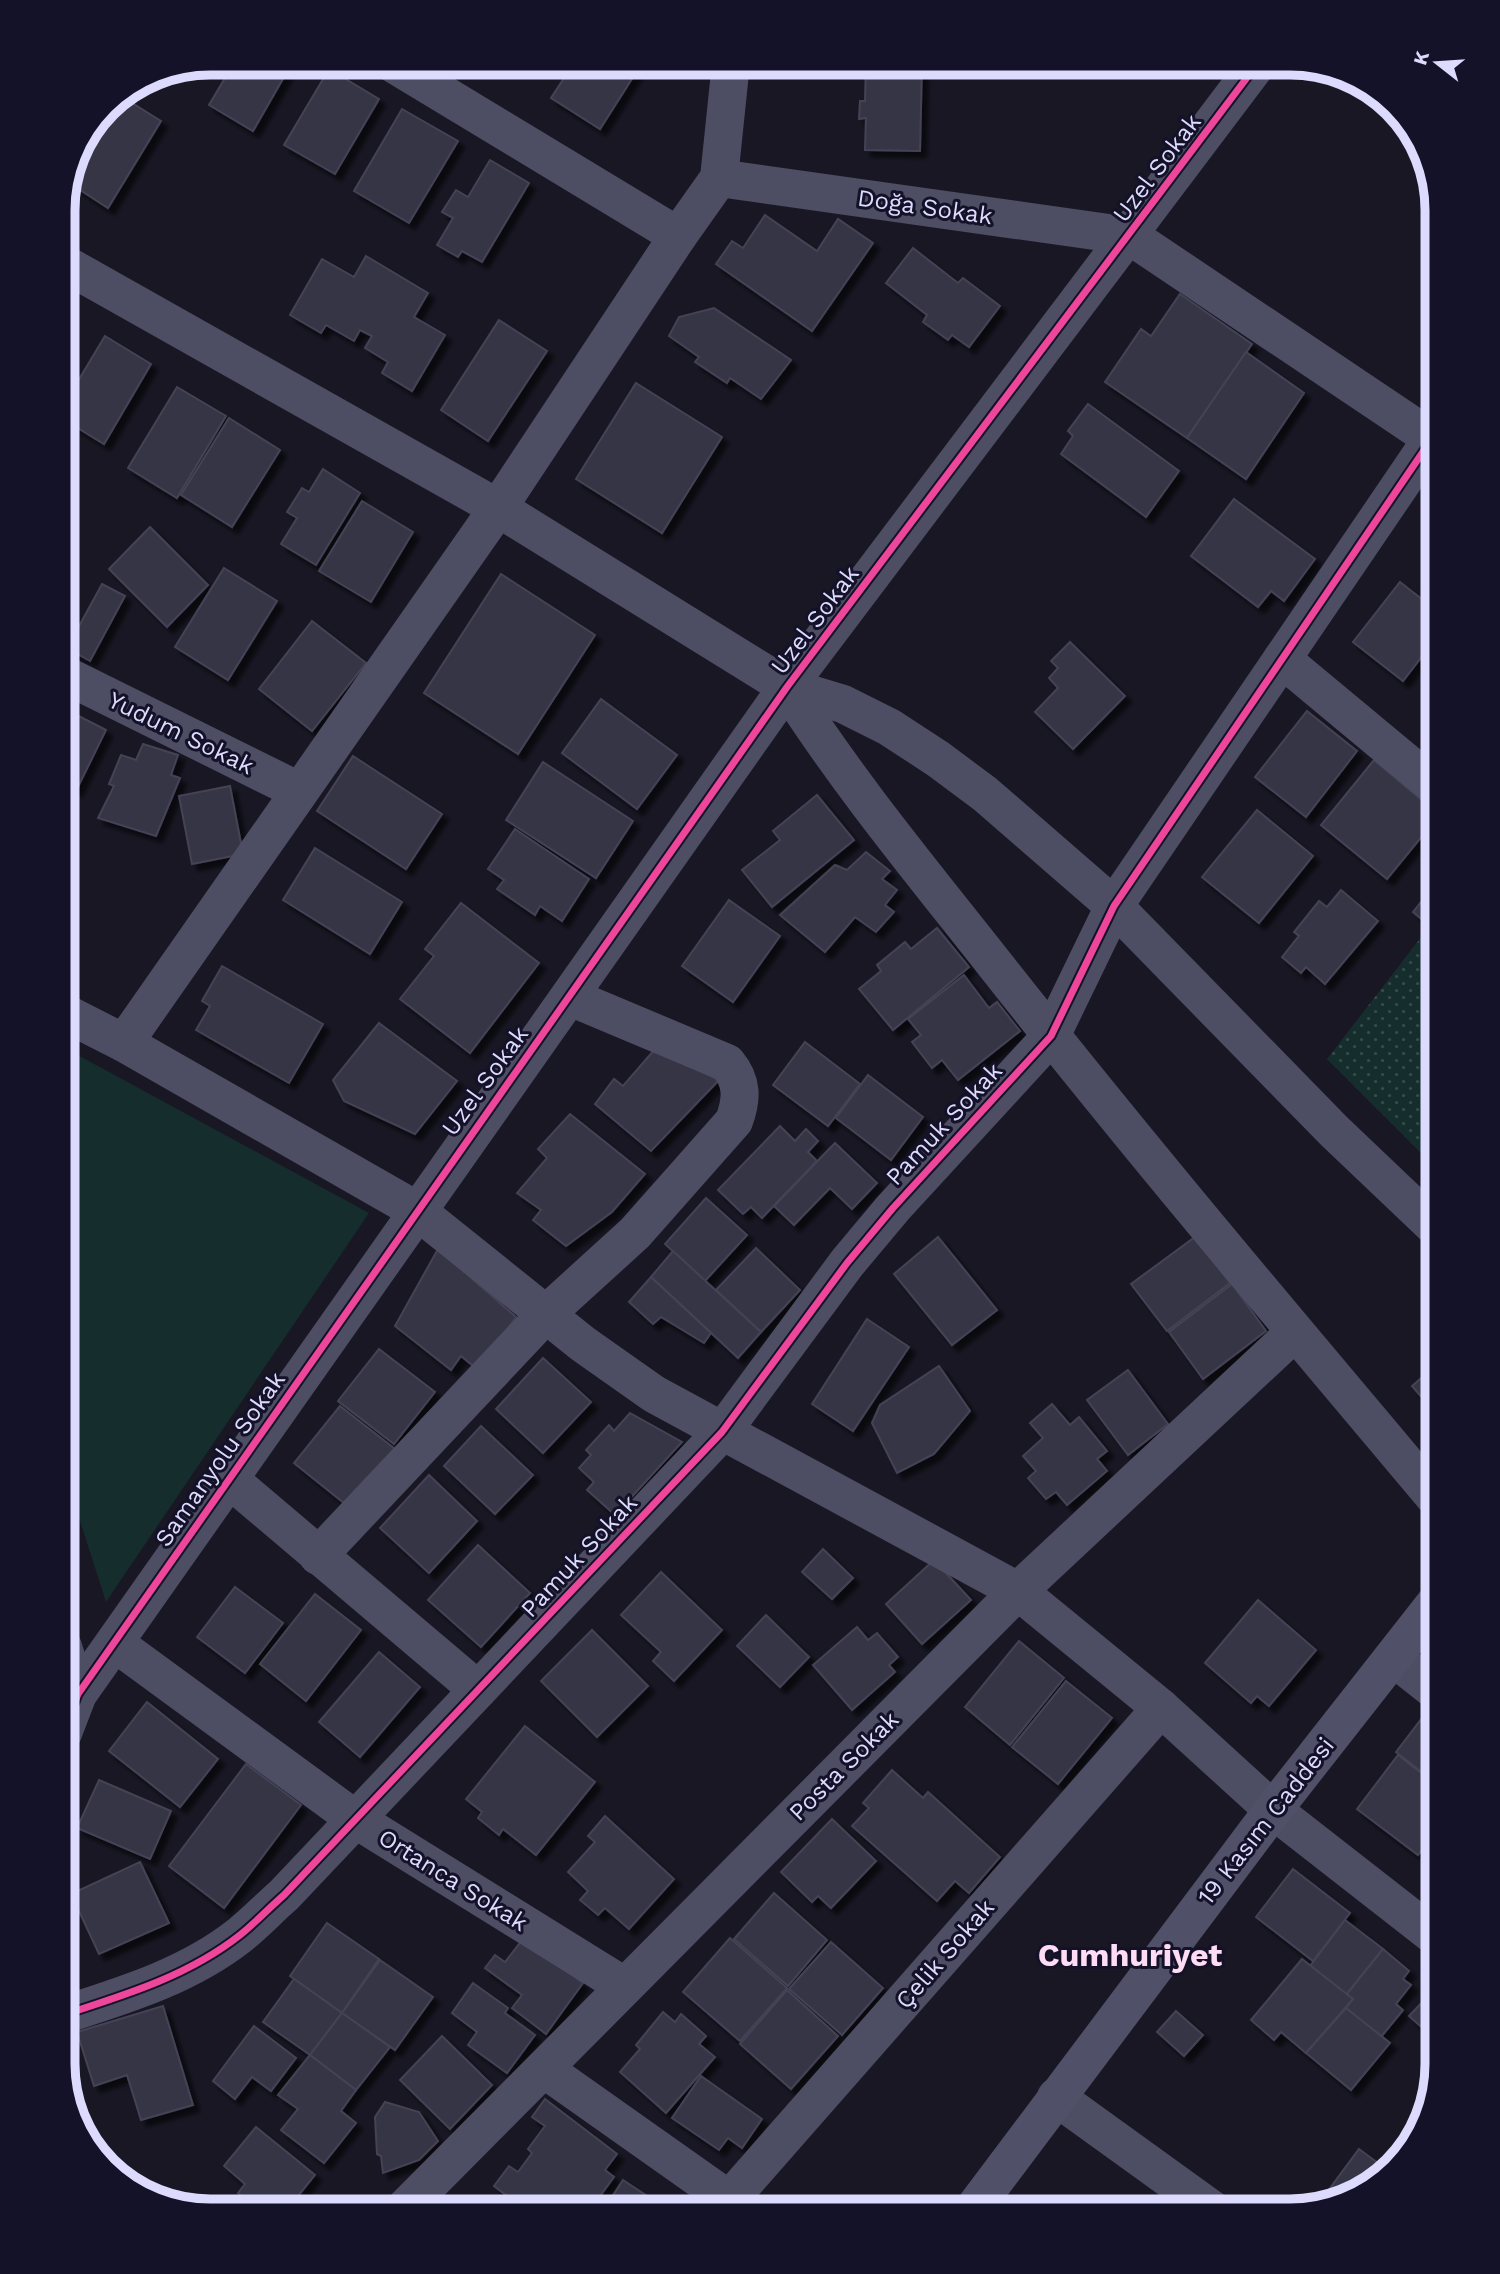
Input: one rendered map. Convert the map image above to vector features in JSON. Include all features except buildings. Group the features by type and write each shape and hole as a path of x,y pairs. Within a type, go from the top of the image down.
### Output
{"street":[{"path":"413,76 678,236"},
{"path":"124,1043 498,508 719,178 730,76"},
{"name":"Uzel Sokak","path":"416,1210 787,687 1248,76"},
{"name":"Doğa Sokak","path":"719,178 1130,236"},
{"path":"1130,236 1425,435"},
{"path":"76,270 498,508 787,687 843,704 889,727 938,759 985,794 1114,906 1306,1103 1425,1218"},
{"name":"Pamuk Sokak","path":"75,2011 145,1989 195,1965 239,1936 284,1895 722,1432 847,1263 893,1208 1051,1036 1114,906 1425,454"},
{"path":"1282,659 1425,778"},
{"name":"Yudum Sokak","path":"76,680 299,792"},
{"path":"787,687 819,737 866,800 1051,1036 1425,1486"},
{"path":"318,1556 547,1314 635,1233 721,1139 734,1121 740,1104 737,1076 727,1063 712,1054 570,996"},
{"path":"76,1018 124,1043 416,1210 626,1376 722,1432 1018,1591 1161,1709 1273,1810 1425,1929"},
{"name":"Samanyolu Sokak","path":"75,1701 416,1210"},
{"name":"Posta Sokak","path":"415,2198 1018,1591 1295,1332"},
{"path":"229,1479 478,1690"},
{"name":"19 Kasım Caddesi","path":"981,2199 1273,1810 1425,1617"},
{"name":"Ortanca Sokak","path":"116,1644 355,1819 624,1986"},
{"path":"1394,1658 1425,1683"},
{"path":"75,1685 78,1694"},
{"name":"Çelik Sokak","path":"743,2198 1161,1709"},
{"path":"544,2069 728,2198"},
{"path":"1056,2097 1197,2199"}],"green space":[{"path":"1422,936 1425,939 1425,1157 1327,1059"},
{"path":"76,1054 369,1213 106,1602 75,1506"}],"cycle path":[{"path":"75,1701 787,687 1248,76"},
{"path":"75,2011 133,1992 177,1973 220,1949 251,1926 284,1895 722,1432 847,1263 893,1208 1051,1036 1114,906 1425,449"}],"district":[{"name":"Cumhuriyet","path":"1130,1955"}]}
